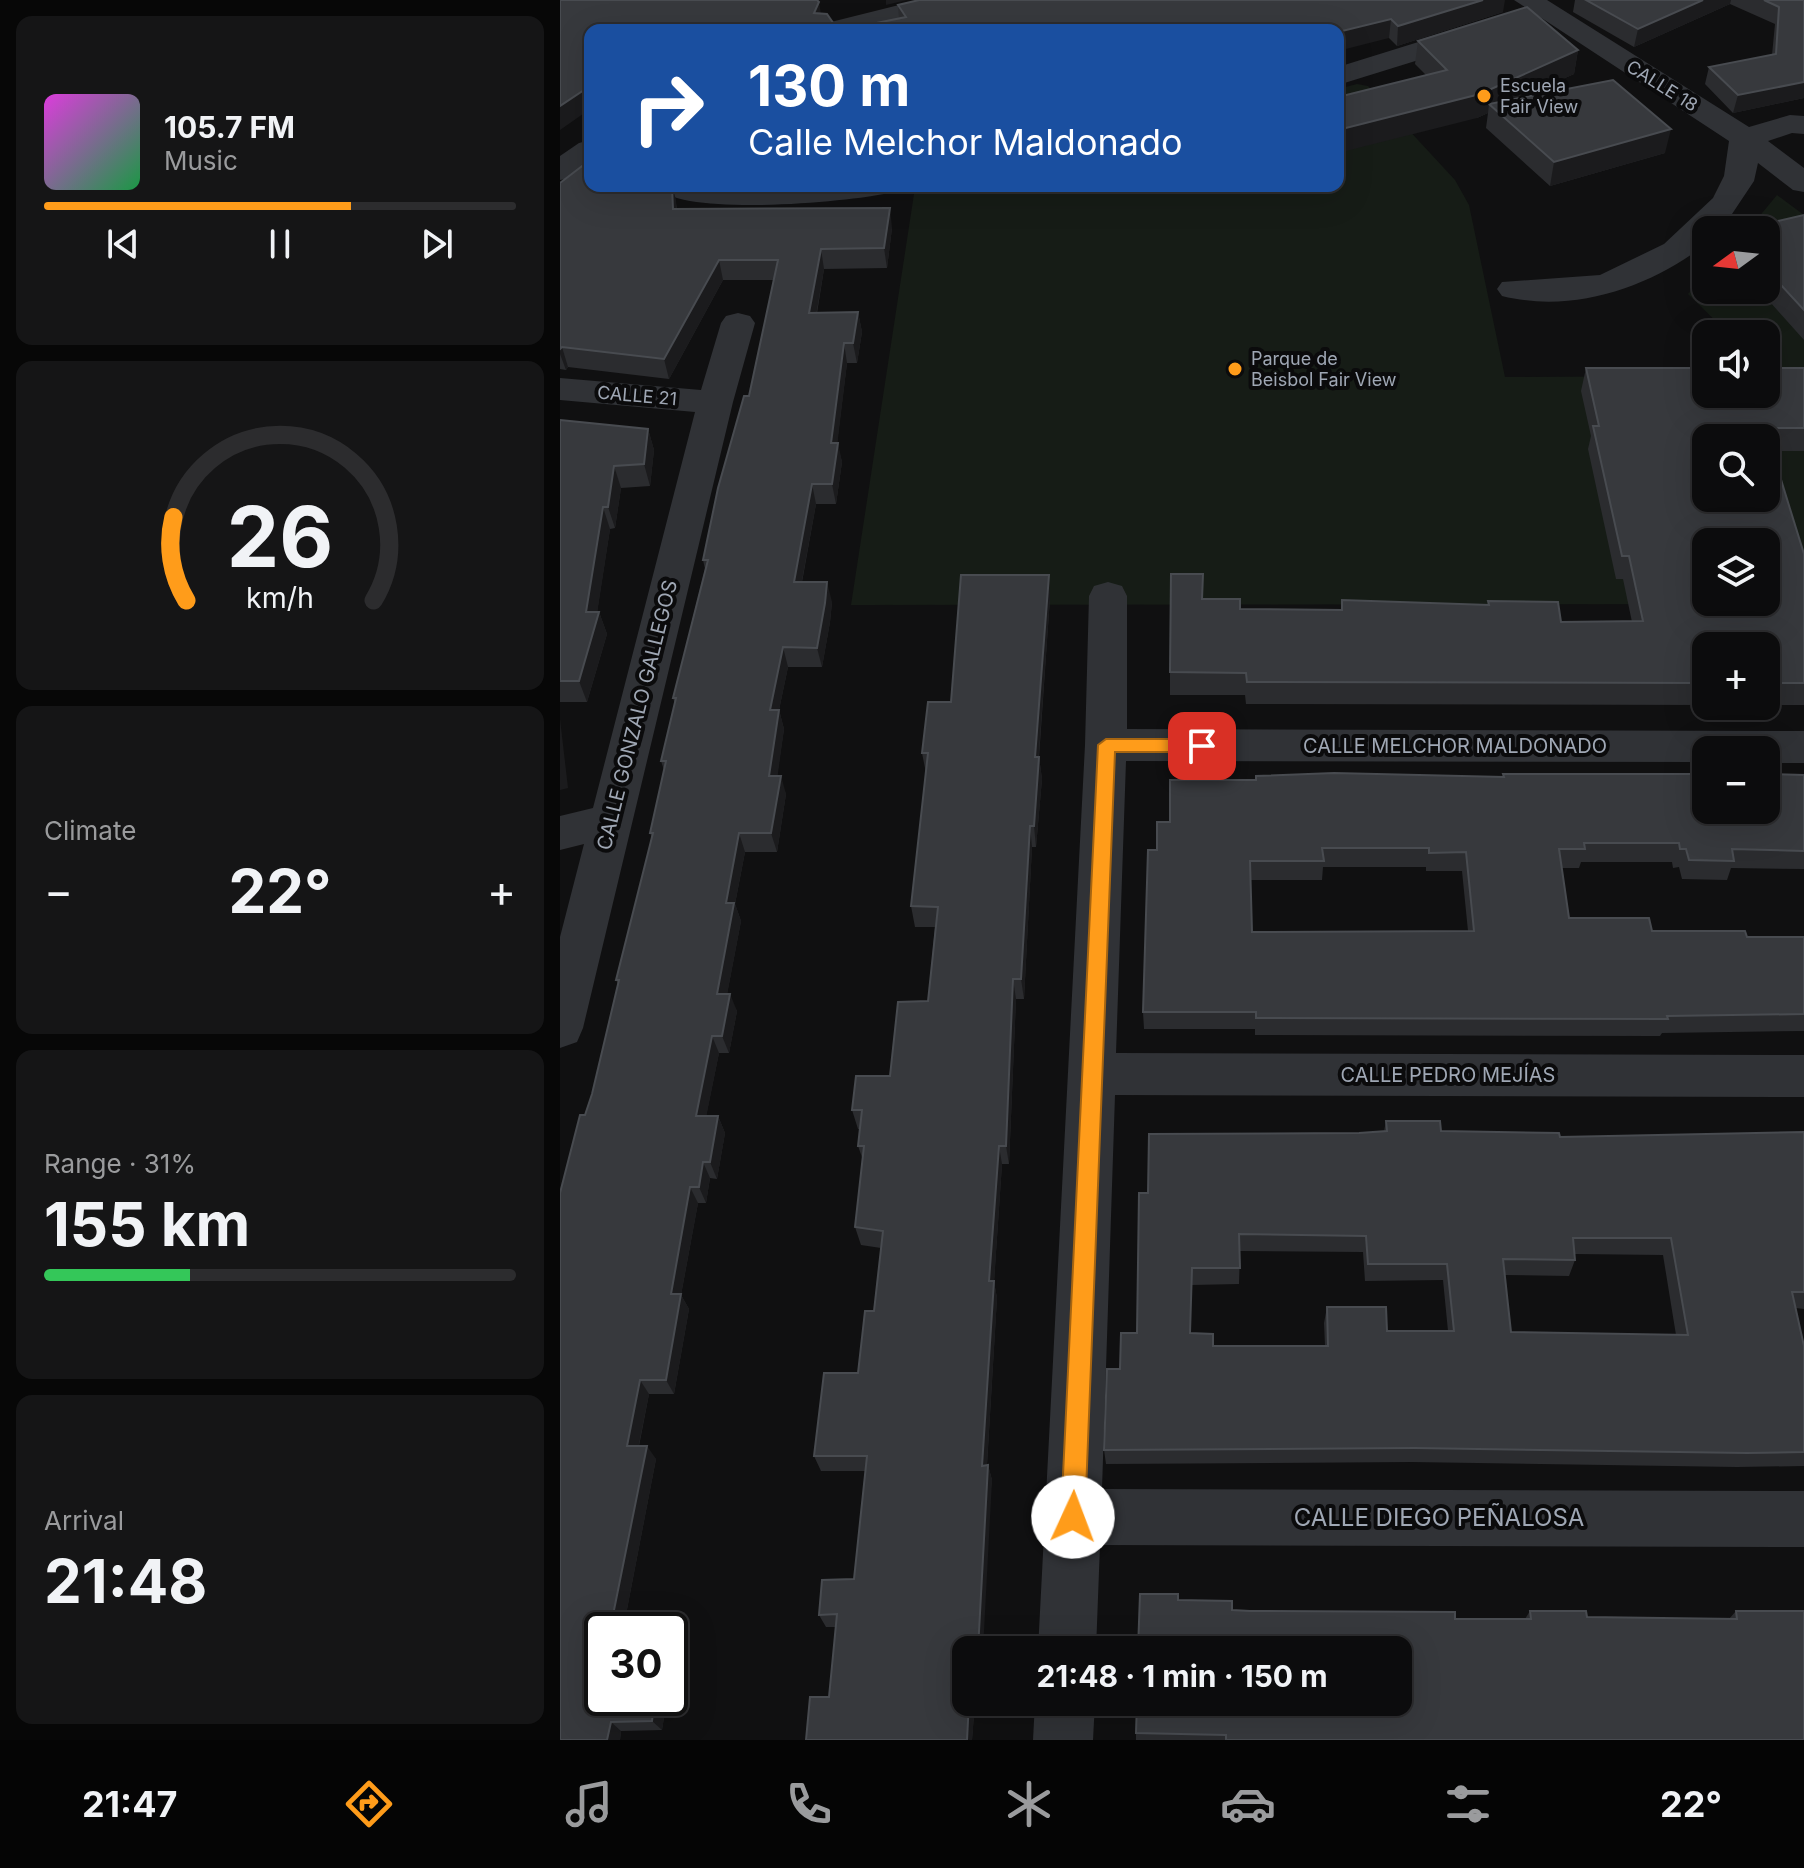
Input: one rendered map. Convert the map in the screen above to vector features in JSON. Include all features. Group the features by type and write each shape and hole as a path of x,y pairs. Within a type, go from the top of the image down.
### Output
{"street":[{"path":"844,17 952,0"},
{"path":"1344,74 1531,11"},
{"name":"CALLE 18","path":"1531,11 1745,138 1803,181"},
{"path":"1514,289 1587,288 1634,275 1679,249 1721,211 1740,178 1745,138 1790,124 1804,125"},
{"path":"691,192 705,196 827,192"},
{"name":"CALLE GONZALO GALLEGOS","path":"560,1028 715,402 738,323"},
{"name":"CALLE 21","path":"560,389 715,402"},
{"path":"1068,1636 1106,745 1108,596"},
{"name":"CALLE MELCHOR MALDONADO","path":"1106,745 1804,747"},
{"path":"560,833 611,821"},
{"name":"CALLE PEDRO MEJÍAS","path":"1091,1074 1804,1076"},
{"name":"CALLE DIEGO PEÑALOSA","path":"1073,1517 1804,1519"},
{"path":"1063,1740 1064,1716"}],"shaded area":[{"path":"1357,84 1368,86 1455,180 1469,205 1505,377 1692,376 1692,408 1780,408 1780,320 1715,320 1698,304 1780,304 1780,216 1760,216 1777,195 1804,215 1804,604 1780,604 1780,528 1692,528 1692,604 851,605 914,194 1344,192 1344,87"}],"building":[{"path":"560,0 817,0 814,13 827,14 834,24 584,24 584,90 560,106"},
{"path":"919,0 1483,0 1398,26 1391,19 1344,31 1344,24 872,24 906,17 898,5"},
{"path":"1586,0 1703,0 1638,29"},
{"path":"1764,0 1804,0 1804,82 1738,95 1709,67 1776,54 1779,7"},
{"path":"1527,7 1578,50 1480,94 1344,128 1344,96 1447,70 1418,41"},
{"path":"1613,80 1671,129 1554,162 1489,104"},
{"path":"584,165 584,192 672,192 673,209 890,208 884,248 821,249 809,313 858,312 853,343 844,343 831,443 838,443 832,484 812,484 794,582 827,582 825,603 817,648 783,647 770,710 779,710 769,776 781,776 771,833 739,833 726,903 734,903 717,994 730,994 722,1036 712,1036 696,1116 718,1116 710,1162 703,1162 699,1187 690,1187 671,1294 681,1294 666,1380 640,1380 627,1446 647,1446 614,1612 584,1612 584,1716 653,1716 652,1721 611,1722 607,1740 560,1740 560,1193 580,1115 585,1115 592,1094 619,980 616,980 653,833 650,833 666,761 661,761 676,698 673,698 708,560 703,560 718,488 744,396 749,396 778,260 719,260 664,359 560,349 560,183"},
{"path":"1804,215 1804,310 1780,284 1780,221"},
{"path":"1586,368 1692,368 1692,408 1780,408 1780,368 1804,368 1804,428 1780,428 1780,424 1692,424 1692,512 1780,512 1780,476 1804,554 1804,683 1780,683 1780,632 1692,632 1692,683 1247,682 1246,673 1170,672 1171,574 1203,574 1202,599 1240,599 1240,609 1342,610 1342,600 1489,605 1488,601 1558,602 1561,622 1643,621 1629,556 1622,556 1593,426 1599,426"},
{"path":"560,420 648,429 644,464 614,466 608,507 603,507 586,612 599,612 579,681 560,681"},
{"path":"961,575 1049,575 1035,757 1039,757 1034,826 1030,826 1021,979 1013,979 1006,1146 999,1146 989,1281 994,1281 982,1466 988,1465 979,1636 952,1636 952,1716 968,1716 967,1740 806,1740 810,1697 829,1697 837,1614 819,1615 822,1580 854,1579 867,1456 814,1456 824,1373 858,1373 865,1311 874,1311 883,1231 855,1227 864,1146 858,1146 862,1110 852,1110 856,1076 890,1076 898,1002 928,1001 938,907 911,906 928,753 922,753 928,702 951,702"},
{"path":"1334,773 1504,777 1503,774 1692,774 1692,824 1780,824 1780,774 1804,775 1804,851 1732,849 1734,861 1689,860 1686,849 1680,849 1679,843 1584,843 1585,849 1559,849 1569,918 1649,918 1652,931 1745,931 1747,937 1804,937 1804,1014 1667,1016 1668,1019 1256,1018 1256,1012 1143,1012 1148,850 1157,850 1157,822 1170,822 1170,780 1256,780 1256,776","holes":["1322,848 1429,848 1429,853 1466,852 1474,931 1252,932 1250,861 1324,861"]},
{"path":"1386,1121 1440,1121 1441,1131 1559,1133 1560,1137 1804,1132 1804,1292 1792,1292 1804,1346 1804,1452 1415,1448 1104,1450 1107,1369 1120,1369 1121,1333 1137,1333 1139,1193 1148,1193 1149,1134 1387,1131","holes":["1239,1234 1366,1236 1368,1264 1447,1264 1454,1331 1387,1331 1386,1307 1327,1307 1328,1346 1213,1346 1213,1334 1190,1333 1192,1268 1240,1268","1573,1238 1671,1238 1688,1335 1511,1332 1503,1259 1575,1260"]},
{"path":"1140,1594 1178,1594 1178,1600 1232,1601 1232,1610 1455,1612 1455,1619 1531,1619 1530,1611 1586,1611 1587,1617 1737,1619 1736,1611 1804,1611 1804,1740 1226,1740 1226,1735 1136,1733 1137,1716 1412,1716 1412,1636 1138,1636"}],"place":[{"name":"Escuela Fair View","path":"1484,96"},
{"name":"Parque de Beisbol Fair View","path":"1235,369"}],"route":[{"path":"1073,1517 1106,745 1202,746"}]}
